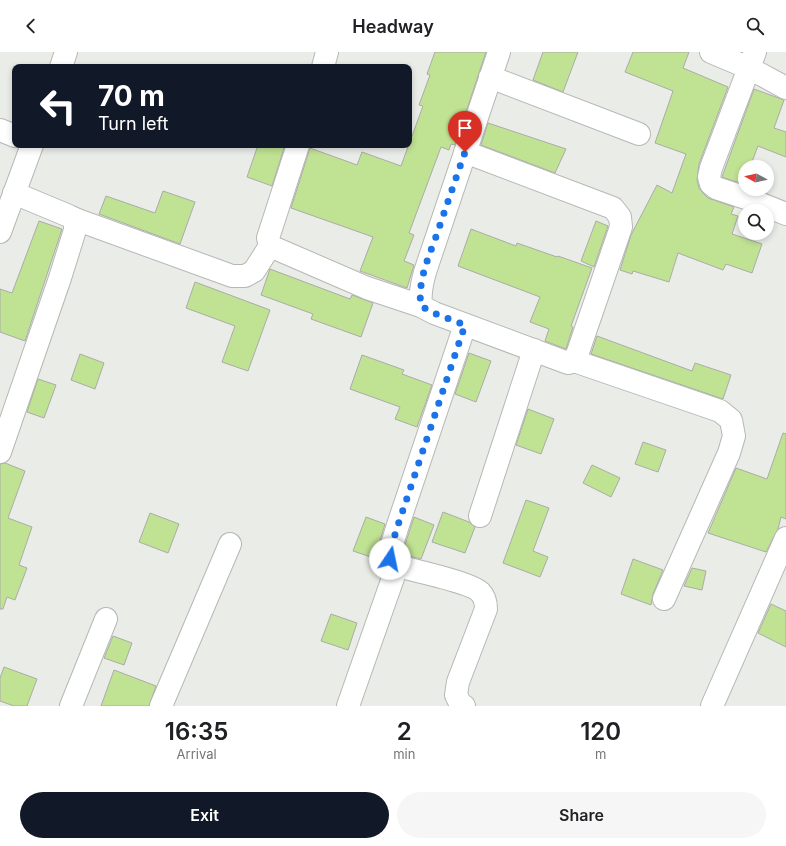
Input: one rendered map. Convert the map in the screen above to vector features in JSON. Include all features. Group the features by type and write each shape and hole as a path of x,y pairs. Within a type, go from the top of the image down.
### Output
{"street":[{"path":"61,64 66,52"},
{"path":"323,64 327,52"},
{"path":"421,306 420,299 422,282 499,52"},
{"path":"711,52 752,60 786,88"},
{"path":"752,60 711,168 709,177 711,184 716,188 786,214"},
{"path":"490,77 639,134"},
{"path":"0,130 12,135"},
{"path":"0,232 31,148"},
{"path":"14,193 75,219 232,276 245,276 254,271 270,246 268,238 297,148"},
{"path":"465,152 613,208 620,217 621,227 574,361"},
{"path":"0,452 60,278 75,230 75,219"},
{"path":"270,246 367,288 421,306 434,313 465,325 568,363 574,361 720,411 731,420 734,436 729,453 664,599"},
{"path":"348,706 393,578 394,565 389,554 391,546 465,325"},
{"path":"480,516 534,350"},
{"path":"712,706 780,570 786,538"},
{"path":"161,706 230,544"},
{"path":"394,565 462,583 480,591 486,601 486,609 458,682 456,696 460,703 464,706"},
{"path":"71,706 106,619"}],"building":[{"path":"435,52 486,52 455,145 451,144 449,150 441,147 409,233 414,235 404,261 414,265 407,288 360,271 373,237 291,208 310,148 357,165 362,152 401,166 408,148 412,148 412,136 423,106 419,105 430,75 427,74"},
{"path":"543,52 578,52 563,92 533,80"},
{"path":"633,52 689,52 683,68 728,87 699,164 697,180 699,188 708,198 734,207 731,214 738,216 732,234 738,236 738,240 750,240 762,244 752,273 726,264 723,270 678,253 669,282 633,271 632,274 620,270 631,235 657,185 672,193 686,154 655,143 673,91 625,72"},
{"path":"754,89 784,100 774,128 786,132 786,157 758,146 753,160 738,160 738,182 722,177"},
{"path":"488,123 566,149 555,173 481,145"},
{"path":"257,148 284,148 272,186 247,177"},
{"path":"163,191 195,202 180,244 99,214 106,196 155,213"},
{"path":"39,221 62,229 25,341 0,332 0,289 12,293"},
{"path":"596,221 608,226 594,267 581,261"},
{"path":"471,229 516,246 517,243 592,268 571,326 573,327 566,349 545,341 549,329 530,322 540,297 458,266"},
{"path":"270,269 350,299 352,295 373,303 361,337 311,319 313,314 261,295"},
{"path":"195,282 270,310 248,371 222,362 235,326 186,308"},
{"path":"597,336 692,371 695,363 731,375 723,399 591,354"},
{"path":"469,353 491,361 476,402 455,394"},
{"path":"80,354 104,363 95,389 71,380"},
{"path":"362,355 404,370 402,374 432,385 417,427 395,419 400,407 350,389"},
{"path":"38,379 56,385 44,418 27,412"},
{"path":"528,409 554,419 541,454 516,445"},
{"path":"783,433 786,434 786,519 781,517 778,529 766,552 708,533 736,468 767,479"},
{"path":"643,442 666,450 658,472 635,464"},
{"path":"5,463 25,471 8,518 32,527 19,565 27,568 15,600 7,597 3,609 0,609 0,464"},
{"path":"592,465 620,478 611,497 583,483"},
{"path":"526,500 549,508 533,551 548,557 540,577 503,563"},
{"path":"443,512 469,522 475,527 465,553 432,542"},
{"path":"150,513 179,524 168,553 139,542"},
{"path":"366,517 385,524 377,550 377,559 353,551"},
{"path":"414,517 434,525 421,559 402,554"},
{"path":"633,559 663,570 653,594 651,605 621,594"},
{"path":"692,568 706,571 702,590 684,586"},
{"path":"771,604 786,611 786,647 758,633"},
{"path":"331,614 357,623 348,650 321,641"},
{"path":"113,636 132,643 124,665 104,658"},
{"path":"4,667 37,679 27,706 14,706 0,701 0,678"},
{"path":"114,670 156,686 149,706 101,706"}],"route":[{"path":"390,559 389,554 398,525 465,325 434,313 421,306 420,299 422,282 465,152"}]}
